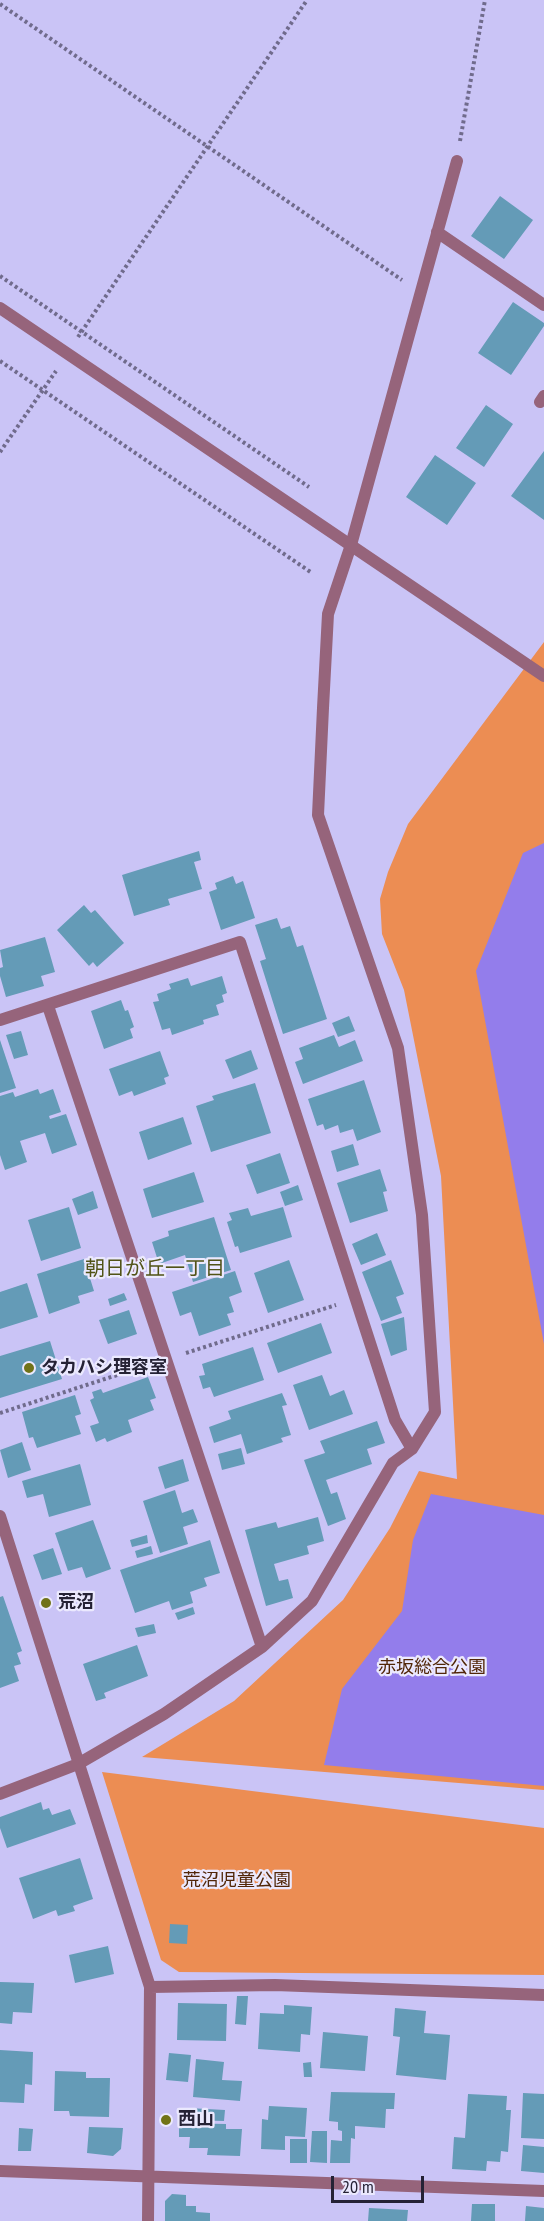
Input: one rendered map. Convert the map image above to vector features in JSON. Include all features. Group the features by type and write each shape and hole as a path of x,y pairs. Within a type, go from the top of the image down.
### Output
{"street":[{"path":"0,1794 78,1764 164,1714 262,1647 312,1601 393,1463 412,1449 435,1412 422,1215 398,1048 318,815 328,614 351,544 457,161"},
{"path":"437,232 544,304"},
{"path":"0,308 544,676"},
{"path":"0,1020 240,942 395,1420 412,1449"},
{"path":"48,1006 262,1647"},
{"path":"0,1516 150,1987 148,2221"},
{"path":"150,1987 275,1985 544,1995"},
{"path":"0,2171 544,2191"}],"path":[{"path":"0,453 307,0"},
{"path":"457,161 485,0"},
{"path":"0,4 420,293"},
{"path":"0,276 315,491"},
{"path":"0,361 312,573"}],"green space":[{"name":"赤坂総合公園","path":"544,642 544,1790 142,1757 234,1701 343,1600 390,1528 419,1471 457,1479 441,1176 404,990 382,934 380,899 388,872 408,824"},
{"name":"荒沼児童公園","path":"102,1772 544,1828 544,1975 179,1972 161,1960"}],"shaded area":[{"path":"544,843 544,1344 476,971 523,853"},
{"path":"431,1494 544,1515 544,1786 324,1765 342,1689 402,1611 413,1540"}],"building":[{"path":"500,196 533,220 504,259 471,236"},
{"path":"513,302 544,323 544,326 511,375 478,353"},
{"path":"486,405 513,424 484,467 456,448"},
{"path":"544,451 544,520 511,496"},
{"path":"435,455 476,483 447,525 406,497"},
{"path":"199,851 201,860 194,862 202,889 168,899 170,905 134,916 122,875"},
{"path":"233,876 236,884 243,881 255,918 221,930 209,892 217,889 215,883"},
{"path":"84,905 91,913 95,910 124,943 97,967 93,962 89,966 57,930"},
{"path":"277,918 281,929 290,926 297,947 303,945 327,1019 283,1034 260,961 266,959 255,925"},
{"path":"45,937 55,972 41,976 44,986 6,997 0,976 0,968 3,967 0,950"},
{"path":"222,976 227,993 222,995 224,1002 216,1005 219,1015 203,1020 204,1024 172,1035 170,1028 162,1030 153,1002 159,1001 157,994 171,989 169,984 188,978 191,986"},
{"path":"121,1000 125,1011 128,1010 134,1027 130,1029 133,1038 104,1049 91,1011"},
{"path":"349,1016 355,1031 338,1037 332,1023"},
{"path":"21,1031 28,1055 14,1059 6,1035"},
{"path":"334,1035 339,1047 355,1040 363,1061 303,1084 295,1062 303,1059 299,1048"},
{"path":"0,1040 16,1088 0,1093"},
{"path":"251,1050 258,1069 233,1079 225,1060"},
{"path":"160,1051 169,1076 164,1078 166,1084 134,1096 132,1091 119,1096 109,1069"},
{"path":"364,1080 381,1132 357,1141 353,1129 340,1133 338,1125 325,1130 323,1124 317,1126 308,1099"},
{"path":"255,1083 271,1133 211,1152 196,1106 214,1100 212,1096"},
{"path":"38,1089 40,1094 53,1089 61,1112 49,1116 50,1119 66,1114 77,1145 52,1154 45,1133 20,1141 27,1162 5,1170 0,1155 0,1096 13,1092 15,1097"},
{"path":"183,1117 192,1144 148,1160 139,1132"},
{"path":"353,1144 359,1165 337,1172 331,1151"},
{"path":"280,1153 290,1183 257,1194 246,1165"},
{"path":"380,1169 387,1191 383,1192 388,1211 350,1223 337,1183"},
{"path":"194,1172 204,1202 152,1218 143,1189"},
{"path":"298,1185 303,1200 285,1206 280,1192"},
{"path":"93,1191 98,1208 78,1215 72,1199"},
{"path":"69,1207 81,1248 41,1261 28,1220"},
{"path":"283,1207 292,1237 240,1253 238,1246 235,1247 227,1222 232,1220 229,1213 248,1208 251,1216"},
{"path":"214,1217 231,1270 193,1282 185,1255 159,1264 152,1242 169,1236 168,1231"},
{"path":"377,1233 386,1255 361,1265 352,1244"},
{"path":"84,1259 94,1291 78,1296 80,1303 49,1314 37,1274"},
{"path":"289,1260 304,1300 268,1313 254,1273"},
{"path":"391,1260 404,1294 396,1297 402,1313 381,1321 362,1272"},
{"path":"235,1271 242,1292 229,1297 234,1312 227,1314 231,1325 199,1336 191,1312 180,1316 172,1292"},
{"path":"27,1283 38,1317 0,1329 0,1292"},
{"path":"124,1293 127,1300 110,1306 108,1299"},
{"path":"129,1310 137,1334 108,1344 99,1320"},
{"path":"404,1317 407,1350 391,1356 381,1324"},
{"path":"321,1323 332,1353 278,1373 267,1343"},
{"name":"タカハシ理容室","path":"50,1341 62,1379 0,1398 0,1356"},
{"path":"253,1347 264,1380 214,1397 210,1387 203,1389 199,1376 205,1375 202,1364"},
{"path":"322,1375 330,1396 344,1390 353,1414 309,1430 293,1385"},
{"path":"148,1377 156,1398 150,1400 154,1410 128,1420 132,1432 107,1442 105,1438 96,1442 90,1426 99,1423 90,1400 94,1398 92,1392 101,1389 103,1393"},
{"path":"282,1393 287,1405 282,1406 291,1435 281,1438 283,1442 247,1454 241,1434 214,1443 209,1427 231,1419 228,1411"},
{"path":"75,1395 81,1414 75,1416 81,1434 37,1448 33,1437 29,1438 22,1412"},
{"path":"377,1421 385,1443 367,1449 372,1464 326,1480 331,1494 337,1492 346,1519 328,1526 304,1460 325,1453 320,1441"},
{"path":"22,1442 31,1470 8,1478 0,1450"},
{"path":"241,1448 245,1464 222,1470 218,1454"},
{"path":"183,1459 189,1481 165,1489 158,1467"},
{"path":"80,1464 91,1505 49,1517 43,1494 27,1498 22,1481"},
{"path":"175,1490 182,1513 193,1509 198,1522 183,1527 188,1544 160,1553 143,1501"},
{"path":"318,1517 324,1541 307,1546 309,1554 274,1564 279,1581 288,1579 293,1598 266,1606 245,1530 276,1522 278,1528"},
{"path":"93,1520 111,1569 86,1578 82,1567 68,1571 55,1533"},
{"path":"147,1535 148,1543 132,1547 130,1540"},
{"path":"210,1540 220,1573 204,1578 207,1586 190,1592 193,1603 172,1610 169,1601 135,1613 120,1570"},
{"path":"151,1546 153,1554 137,1558 135,1551"},
{"path":"53,1548 62,1574 42,1580 33,1555"},
{"path":"3,1596 22,1651 17,1653 21,1664 14,1666 19,1681 0,1688 0,1597"},
{"path":"193,1607 195,1614 178,1620 175,1613"},
{"path":"154,1624 156,1633 138,1637 135,1628"},
{"path":"137,1645 148,1676 104,1693 106,1698 96,1701 83,1664"},
{"path":"41,1802 43,1810 49,1808 52,1815 70,1809 76,1824 7,1848 0,1828 0,1817"},
{"path":"80,1858 93,1899 73,1906 75,1911 58,1916 56,1910 33,1919 19,1878"},
{"path":"170,1924 188,1925 187,1944 169,1943"},
{"path":"108,1946 114,1974 75,1983 69,1955"},
{"path":"0,1982 34,1983 32,2013 13,2012 12,2024 0,2023"},
{"path":"237,1996 248,1996 246,2025 235,2024"},
{"path":"178,2003 227,2004 226,2041 177,2040"},
{"path":"284,2005 312,2007 310,2035 301,2034 300,2052 258,2049 260,2013 284,2014"},
{"path":"395,2008 426,2011 424,2033 450,2035 446,2080 396,2075 400,2037 393,2036"},
{"path":"323,2032 368,2036 365,2071 320,2068"},
{"path":"0,2050 33,2052 32,2085 25,2084 24,2103 0,2102"},
{"path":"169,2053 191,2055 188,2082 166,2080"},
{"path":"196,2059 224,2062 222,2080 242,2081 240,2101 193,2097"},
{"path":"311,2062 312,2077 304,2077 303,2063"},
{"path":"55,2071 86,2072 86,2078 110,2078 109,2117 70,2116 69,2111 54,2111"},
{"path":"331,2092 395,2093 394,2109 386,2109 385,2128 355,2126 355,2139 351,2138 350,2163 330,2163 331,2140 342,2141 342,2131 338,2130 338,2122 329,2121"},
{"path":"523,2093 544,2094 544,2139 521,2138"},
{"path":"468,2094 507,2096 506,2110 511,2110 508,2152 501,2151 500,2162 487,2161 486,2171 452,2169 454,2137 465,2138"},
{"path":"269,2106 307,2108 305,2137 285,2136 285,2150 261,2149 262,2119 268,2120"},
{"path":"188,2108 225,2110 224,2121 187,2120"},
{"path":"179,2123 226,2124 226,2129 242,2129 240,2156 207,2155 208,2148 189,2148 190,2137 179,2137"},
{"path":"89,2127 123,2128 121,2149 113,2156 87,2153"},
{"path":"19,2128 33,2129 31,2151 18,2151"},
{"path":"312,2131 327,2131 327,2163 310,2162"},
{"path":"290,2139 307,2139 307,2163 290,2163"},
{"path":"523,2145 544,2147 544,2173 521,2171"},
{"path":"172,2194 186,2195 186,2206 196,2206 196,2212 210,2213 210,2221 165,2221 165,2201"},
{"path":"472,2204 495,2204 495,2221 471,2221"},
{"path":"526,2206 544,2208 544,2221 525,2221"},
{"path":"369,2208 408,2210 407,2221 368,2221"}],"place":[{"name":"タカハシ理容室","path":"29,1368"},
{"name":"荒沼","path":"46,1603"},
{"name":"西山","path":"166,2120"}],"district":[{"name":"朝日が丘一丁目","path":"155,1269"}]}
